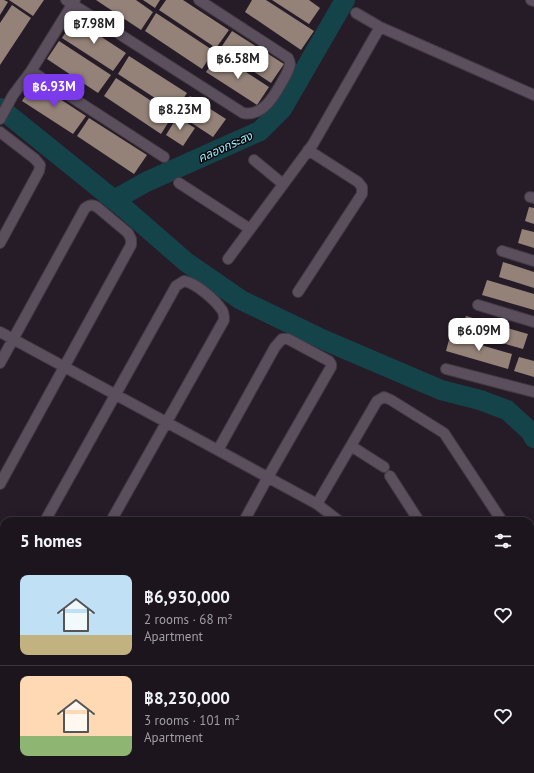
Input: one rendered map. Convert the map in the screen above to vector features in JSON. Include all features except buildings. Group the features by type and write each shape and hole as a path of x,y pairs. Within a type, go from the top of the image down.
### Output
{"street":[{"path":"0,119 13,95 31,71 71,1 244,113 248,114 263,109 273,98 285,77 290,64 288,58 199,0"},
{"path":"356,13 380,27 534,95"},
{"path":"228,259 308,150 380,27"},
{"path":"31,71 164,156"},
{"path":"0,132 35,159 40,165 39,172 0,243"},
{"path":"298,292 362,194 362,187 358,182 308,150"},
{"path":"254,160 283,184"},
{"path":"179,183 250,229"},
{"path":"0,363 85,208 89,205 93,205 128,234 131,239 131,245 0,484"},
{"path":"502,251 534,261"},
{"path":"48,517 176,286 184,280 191,282 222,310 224,320 114,517"},
{"path":"478,306 534,322"},
{"path":"0,332 317,504 334,517"},
{"path":"218,450 275,347 282,339 288,339 326,358 331,364 331,367 246,517"},
{"path":"446,369 534,392"},
{"path":"317,504 378,401 384,397 444,433 499,517"},
{"path":"351,446 384,467"},
{"path":"390,476 416,517"}],"waterway":[{"name":"คลองกระสง","path":"114,200 146,182 260,131 282,109 345,0"},
{"path":"0,108 124,208 186,262 241,300 324,340 441,390 480,400 507,410 531,432 534,438"}]}
